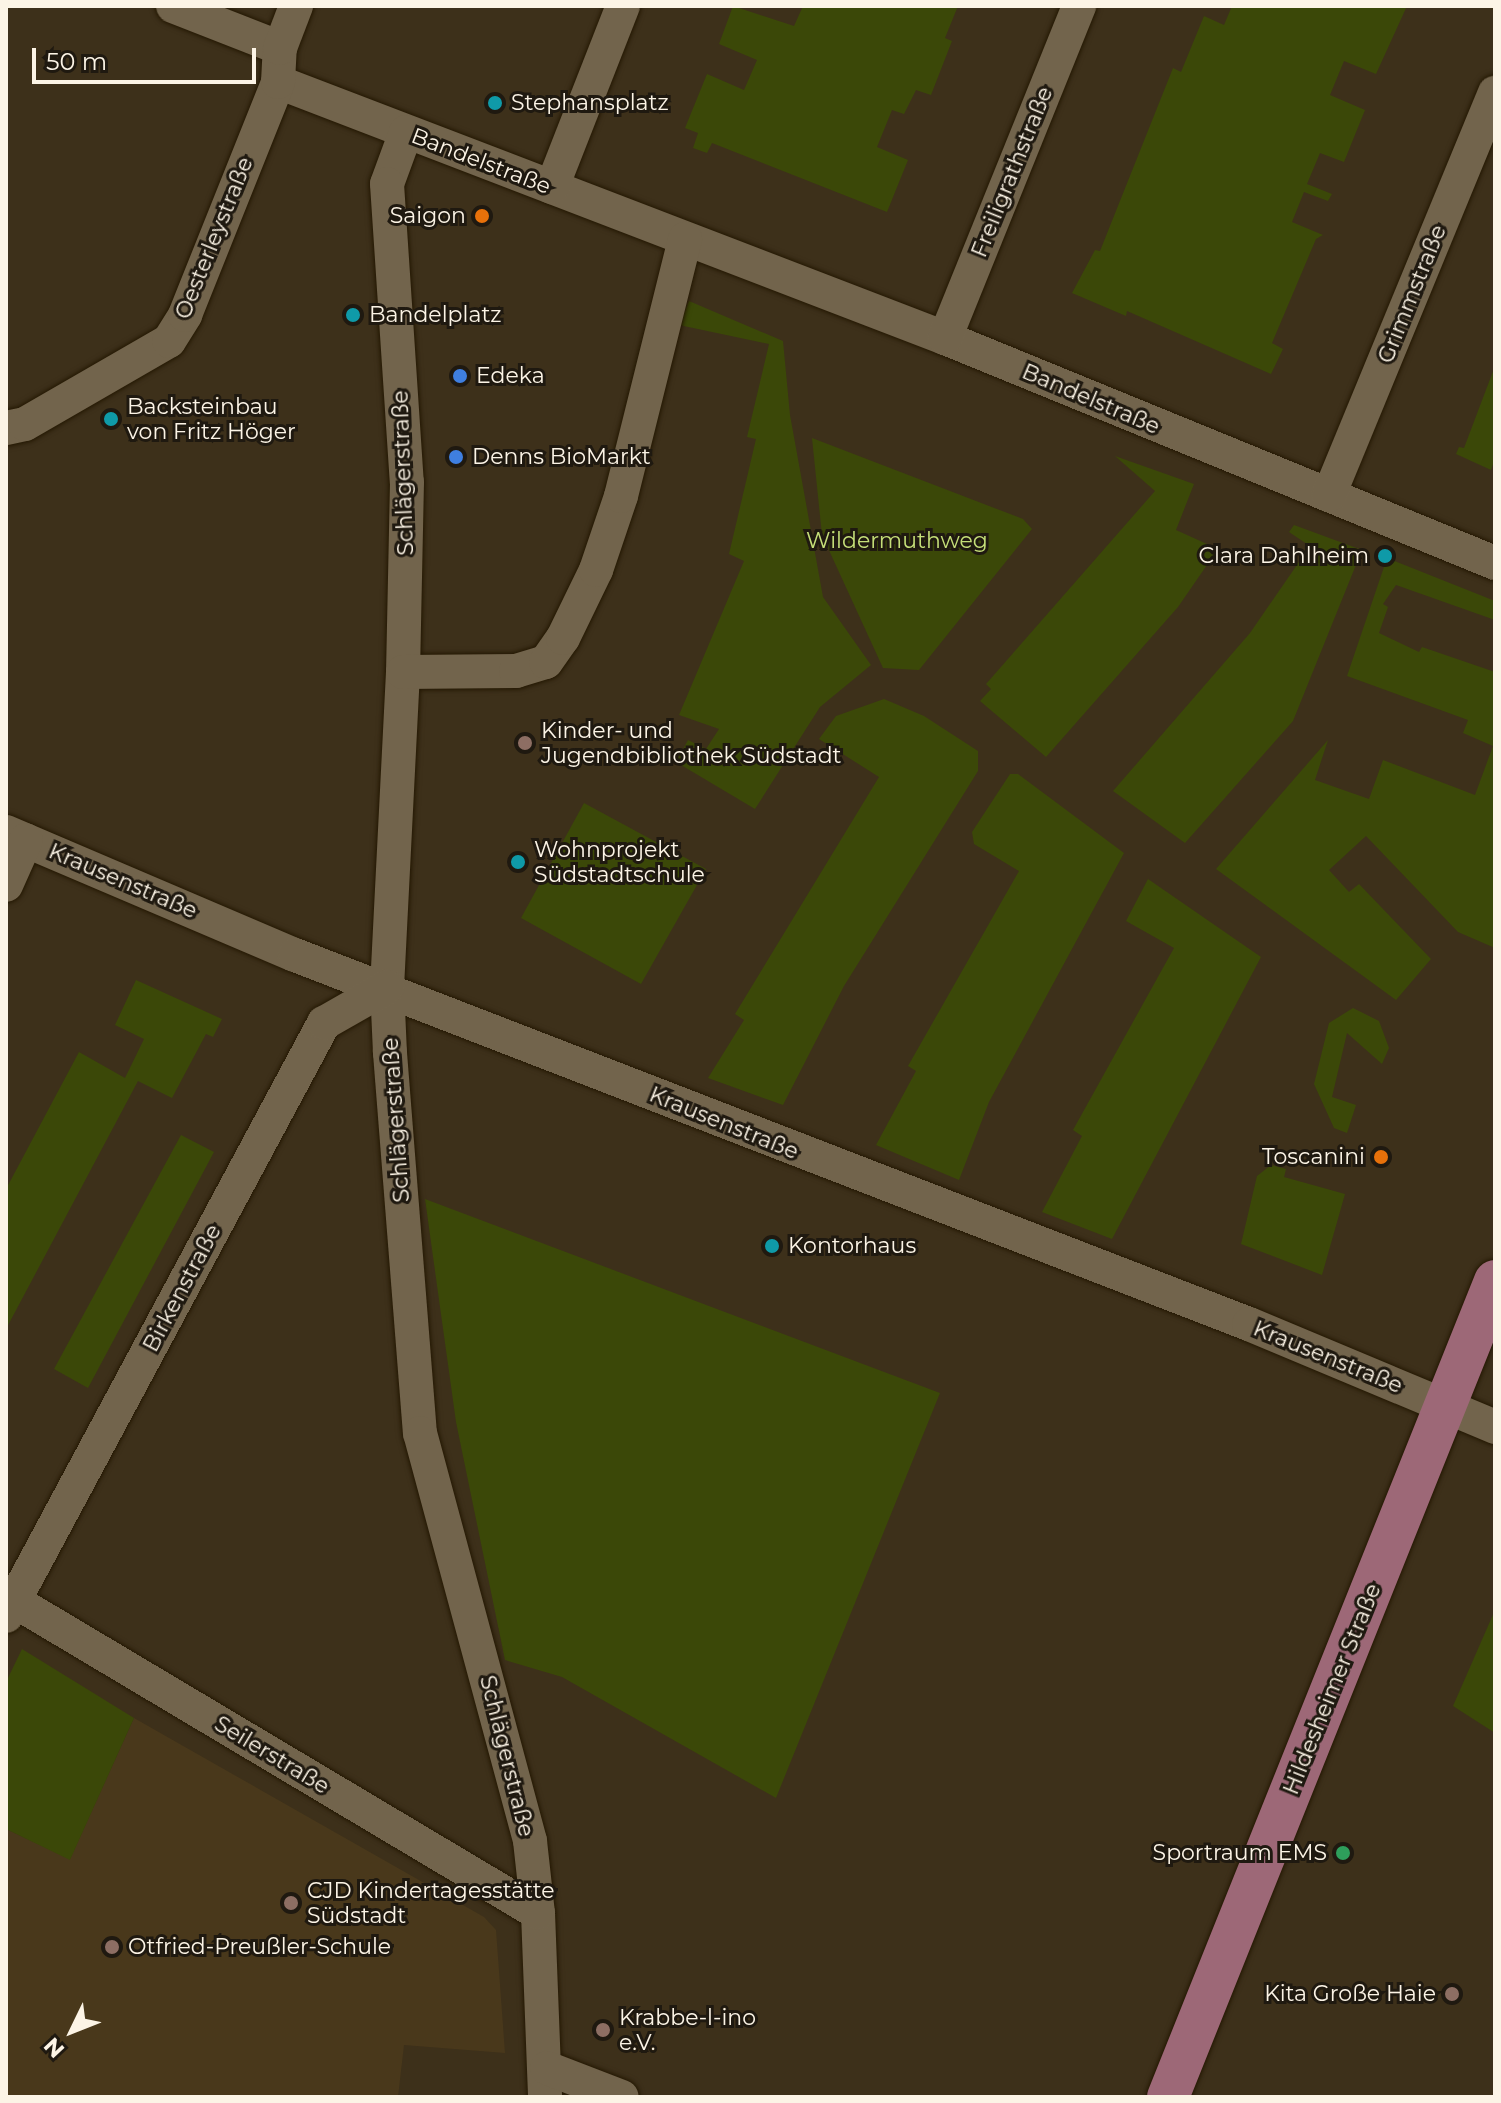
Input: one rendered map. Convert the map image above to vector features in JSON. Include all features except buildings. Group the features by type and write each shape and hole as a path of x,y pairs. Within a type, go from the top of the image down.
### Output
{"main road":[{"name":"Hildesheimer Straße","path":"1168,2097 1495,1281"}],"street":[{"path":"173,6 280,48 296,6"},
{"path":"552,187 623,6"},
{"name":"Freiligrathstraße","path":"945,338 1079,6"},
{"name":"Oesterleystraße","path":"6,428 25,424 169,341 185,315 278,82 280,48"},
{"name":"Bandelstraße","path":"278,82 945,338 1495,563"},
{"name":"Grimmstraße","path":"1329,495 1495,93"},
{"name":"Schlägerstraße","path":"406,132 387,184 407,482 403,672 387,987 420,1433 530,1841 538,1913 546,2083"},
{"path":"403,672 516,671 546,662 563,638 596,570 621,496 685,239"},
{"path":"6,885 16,836"},
{"name":"Krausenstraße","path":"16,836 295,955 387,987 1495,1427"},
{"name":"Birkenstraße","path":"8,1604 324,1023 387,987"},
{"name":"Seilerstraße","path":"8,1604 538,1913"},
{"path":"546,2083 622,2097"}],"shaded area":[{"path":"134,1718 484,1917 496,1930 505,2053 404,2045 398,2097 6,2097 6,1829 70,1859"}],"green space":[{"path":"733,6 794,26 803,6 958,6 945,38 952,41 931,95 916,90 904,114 892,110 877,147 908,160 887,212 712,143 707,153 693,148 698,133 685,128 707,74 744,90 757,60 719,44"},
{"path":"1232,6 1407,6 1376,74 1344,61 1330,95 1365,110 1344,162 1320,153 1307,184 1332,194 1328,201 1304,192 1292,222 1323,235 1316,239 1272,343 1283,349 1271,374 1127,311 1126,316 1072,293 1095,250 1100,251 1173,68 1181,72 1204,16 1224,25"},
{"path":"689,301 783,341 790,415 823,597 871,665 820,707 755,809 676,762 688,740 706,749 719,729 679,715 744,561 729,554 756,439 747,437 769,344 679,325"},
{"path":"1495,366 1495,459 1491,470 1456,454 1459,447 1464,448"},
{"name":"Wildermuthweg","path":"812,438 1023,519 1032,529 919,670 883,668 822,535"},
{"path":"1115,456 1194,484 1176,530 1218,549 1178,607 1046,757 980,701 991,689 986,684 1155,491"},
{"path":"1294,525 1362,550 1293,721 1185,843 1113,791 1250,633 1310,546 1289,532"},
{"path":"1392,560 1495,601 1495,620 1396,585 1383,604 1388,607 1379,633 1419,652 1422,647 1495,672 1495,948 1458,932 1366,836 1329,870 1349,892 1359,884 1431,959 1396,1000 1216,869 1328,740 1315,780 1369,799 1383,760 1475,795 1493,746 1463,733 1468,720 1347,676 1385,564"},
{"path":"884,699 924,716 978,751 978,771 844,986 783,1105 708,1078 744,1020 735,1014 879,777 819,739 836,716"},
{"path":"1010,774 1018,774 1124,853 989,1102 959,1180 876,1145 916,1071 908,1066 1019,871 974,844 972,832"},
{"path":"584,803 706,869 641,984 521,918"},
{"path":"1148,879 1261,957 1112,1239 1042,1212 1082,1136 1073,1130 1174,948 1126,921"},
{"path":"136,980 222,1019 213,1037 206,1034 172,1098 138,1081 6,1329 6,1189 79,1052 125,1078 144,1039 115,1025"},
{"path":"1353,1008 1379,1021 1389,1048 1382,1064 1347,1033 1332,1097 1356,1105 1347,1133 1334,1128 1314,1084 1329,1023"},
{"path":"181,1135 214,1152 88,1388 54,1369"},
{"path":"1271,1165 1286,1169 1284,1177 1345,1194 1322,1275 1241,1244 1257,1176"},
{"path":"425,1199 940,1393 776,1798 562,1677 505,1660 456,1422"},
{"path":"1495,1610 1495,1733 1453,1706"},
{"path":"22,1649 134,1718 70,1860 6,1829 6,1682"}],"place":[{"name":"Stephansplatz","path":"495,103"},
{"name":"Saigon","path":"482,216"},
{"name":"Bandelplatz","path":"353,315"},
{"name":"Edeka","path":"460,376"},
{"name":"Backsteinbau von Fritz Höger","path":"111,419"},
{"name":"Denns BioMarkt","path":"456,457"},
{"name":"Clara Dahlheim","path":"1385,556"},
{"name":"Kinder- und Jugendbibliothek Südstadt","path":"525,743"},
{"name":"Wohnprojekt Südstadtschule","path":"518,862"},
{"name":"Toscanini","path":"1381,1157"},
{"name":"Kontorhaus","path":"772,1246"},
{"name":"Sportraum EMS","path":"1343,1853"},
{"name":"CJD Kindertagesstätte Südstadt","path":"291,1903"},
{"name":"Otfried-Preußler-Schule","path":"112,1947"},
{"name":"Kita Große Haie","path":"1452,1994"},
{"name":"Krabbe-l-ino e.V.","path":"603,2030"}]}
